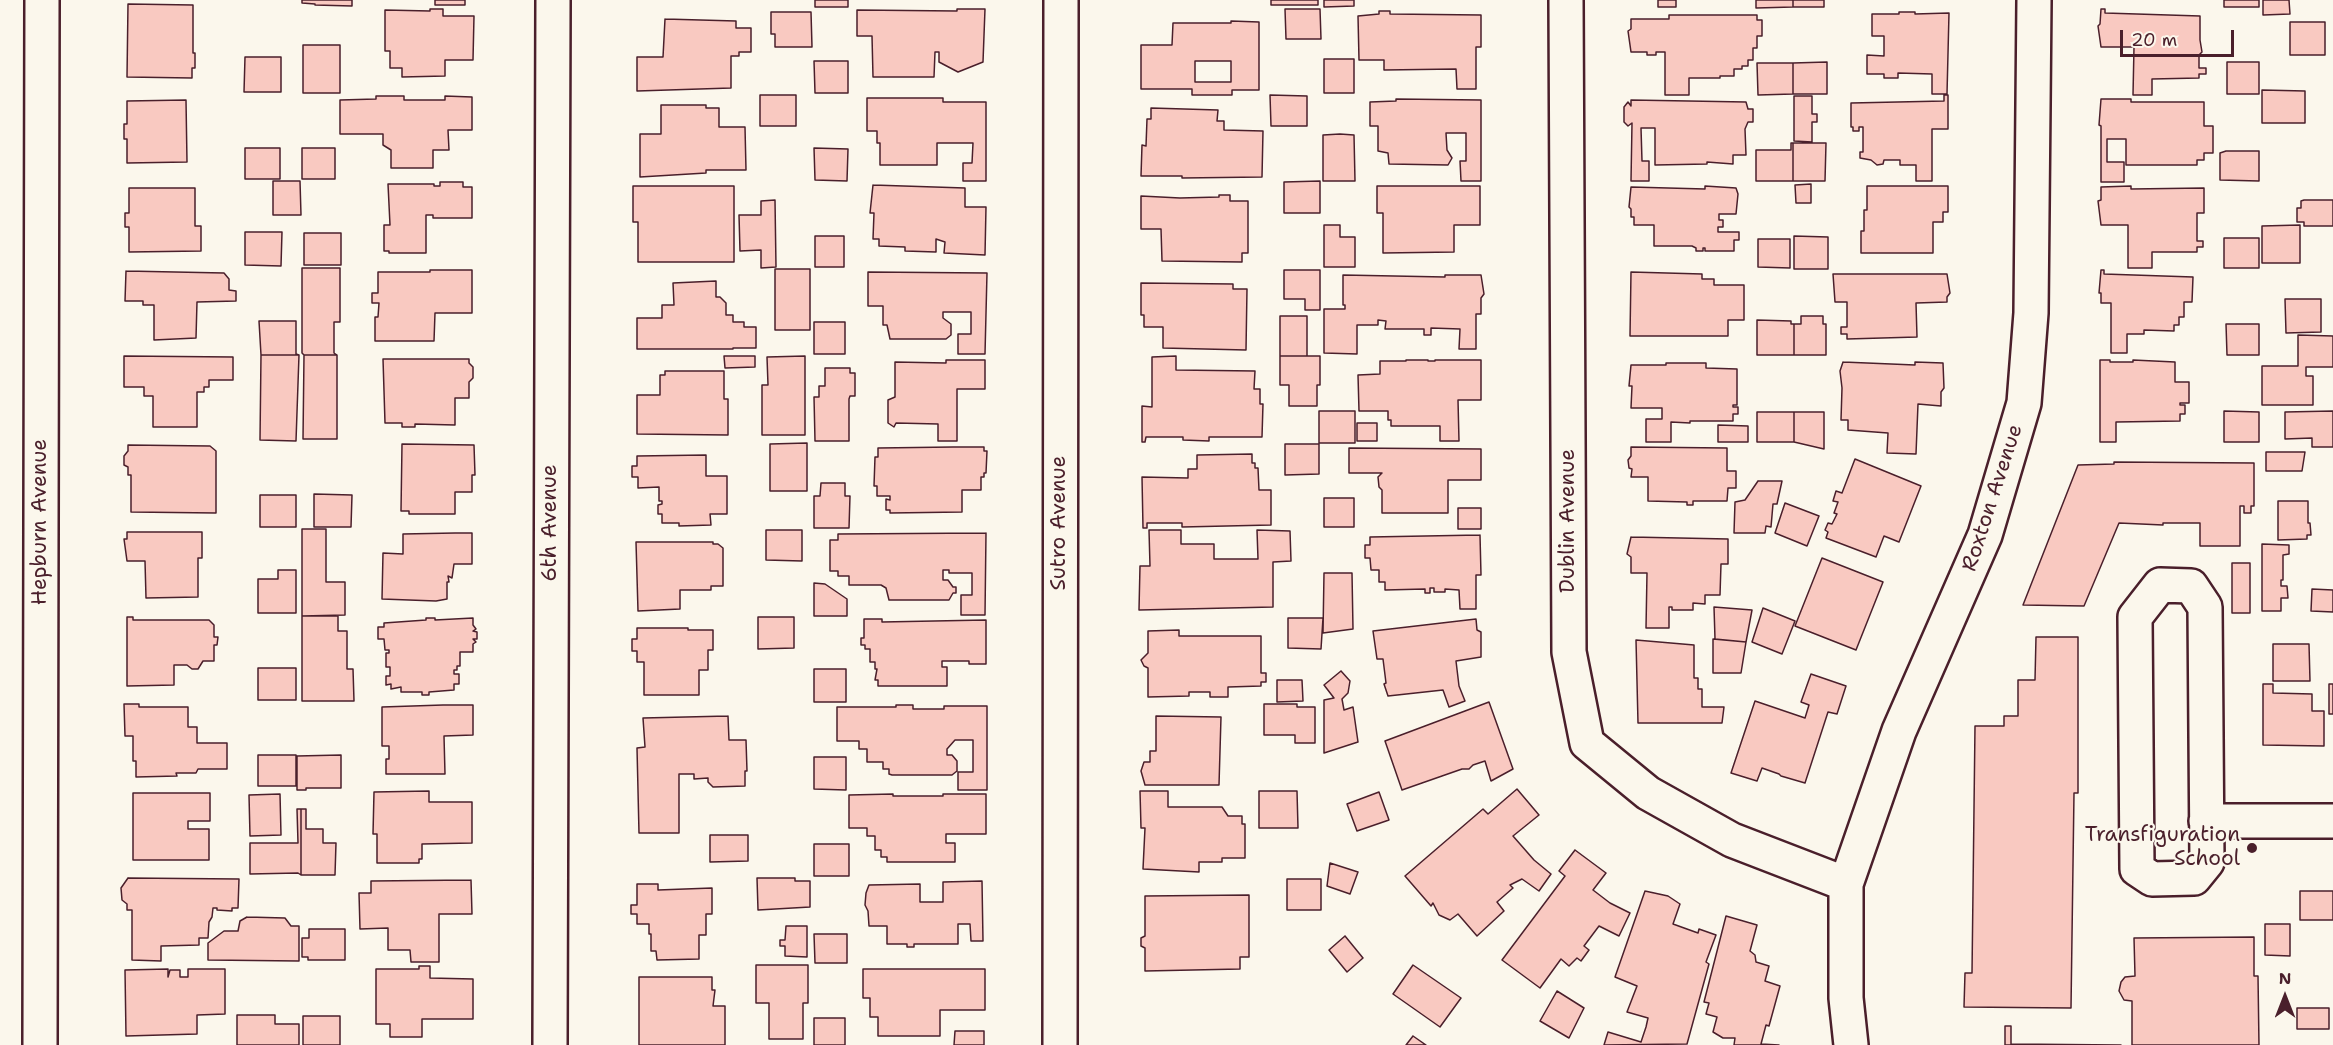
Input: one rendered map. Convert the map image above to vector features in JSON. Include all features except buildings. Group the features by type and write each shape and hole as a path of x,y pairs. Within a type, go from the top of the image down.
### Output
{"street":[{"name":"Hepburn Avenue","path":"40,1045 42,0"},
{"name":"6th Avenue","path":"550,1045 553,0"},
{"name":"Sutro Avenue","path":"1060,1045 1061,0"},
{"name":"Dublin Avenue","path":"1566,0 1569,652 1587,743 1648,793 1732,840 1846,884"},
{"name":"Roxton Avenue","path":"1851,1045 1846,998 1846,884 1899,731 1985,535 2024,403 2031,313 2034,0"},
{"path":"2160,585 2191,586 2205,608 2206,821 2206,862 2194,878 2152,879 2137,869 2135,617 2160,585"},
{"path":"2206,821 2333,821"}],"place":[{"name":"Transfiguration School","path":"2252,848"}]}
